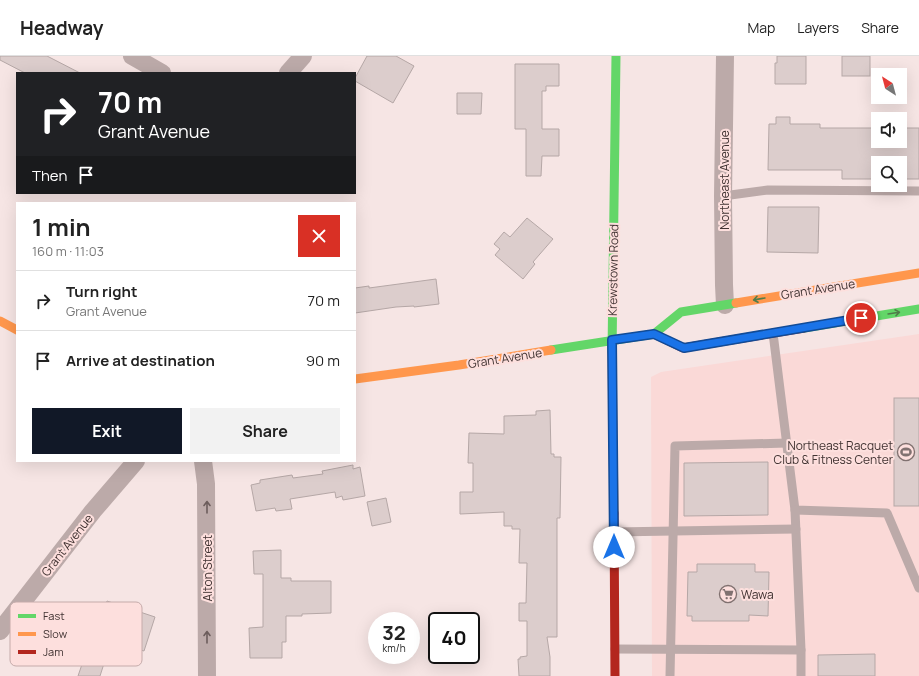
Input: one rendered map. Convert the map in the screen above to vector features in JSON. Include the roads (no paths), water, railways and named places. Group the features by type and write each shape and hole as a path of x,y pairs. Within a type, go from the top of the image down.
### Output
{"main road":[{"name":"Krewstown Road","path":"615,676 612,340 616,56"},
{"name":"Grant Avenue","path":"356,379 459,365 654,334 681,312 919,273"},
{"path":"654,334 684,348 919,308"},
{"path":"0,321 16,329"}],"street":[{"path":"132,56 160,72"},
{"path":"289,72 303,56"},
{"name":"Northeast Avenue","path":"725,56 723,196 724,285 726,305"},
{"name":"Grant Avenue","path":"22,602 93,511 135,462"},
{"name":"Alton Street","path":"203,462 206,484 207,676"},
{"name":"Grant Avenue","path":"0,631 10,618"}],"lane":[{"path":"723,196 768,190 919,192"},
{"path":"773,333 795,510 801,676"},
{"path":"670,676 675,446 787,443"},
{"path":"795,510 887,513 919,588"},
{"path":"614,532 796,529"},
{"path":"614,649 801,650"}],"place":[{"name":"Northeast Racquet Club & Fitness Center","path":"906,452"},
{"name":"Wawa","path":"728,594"}]}
